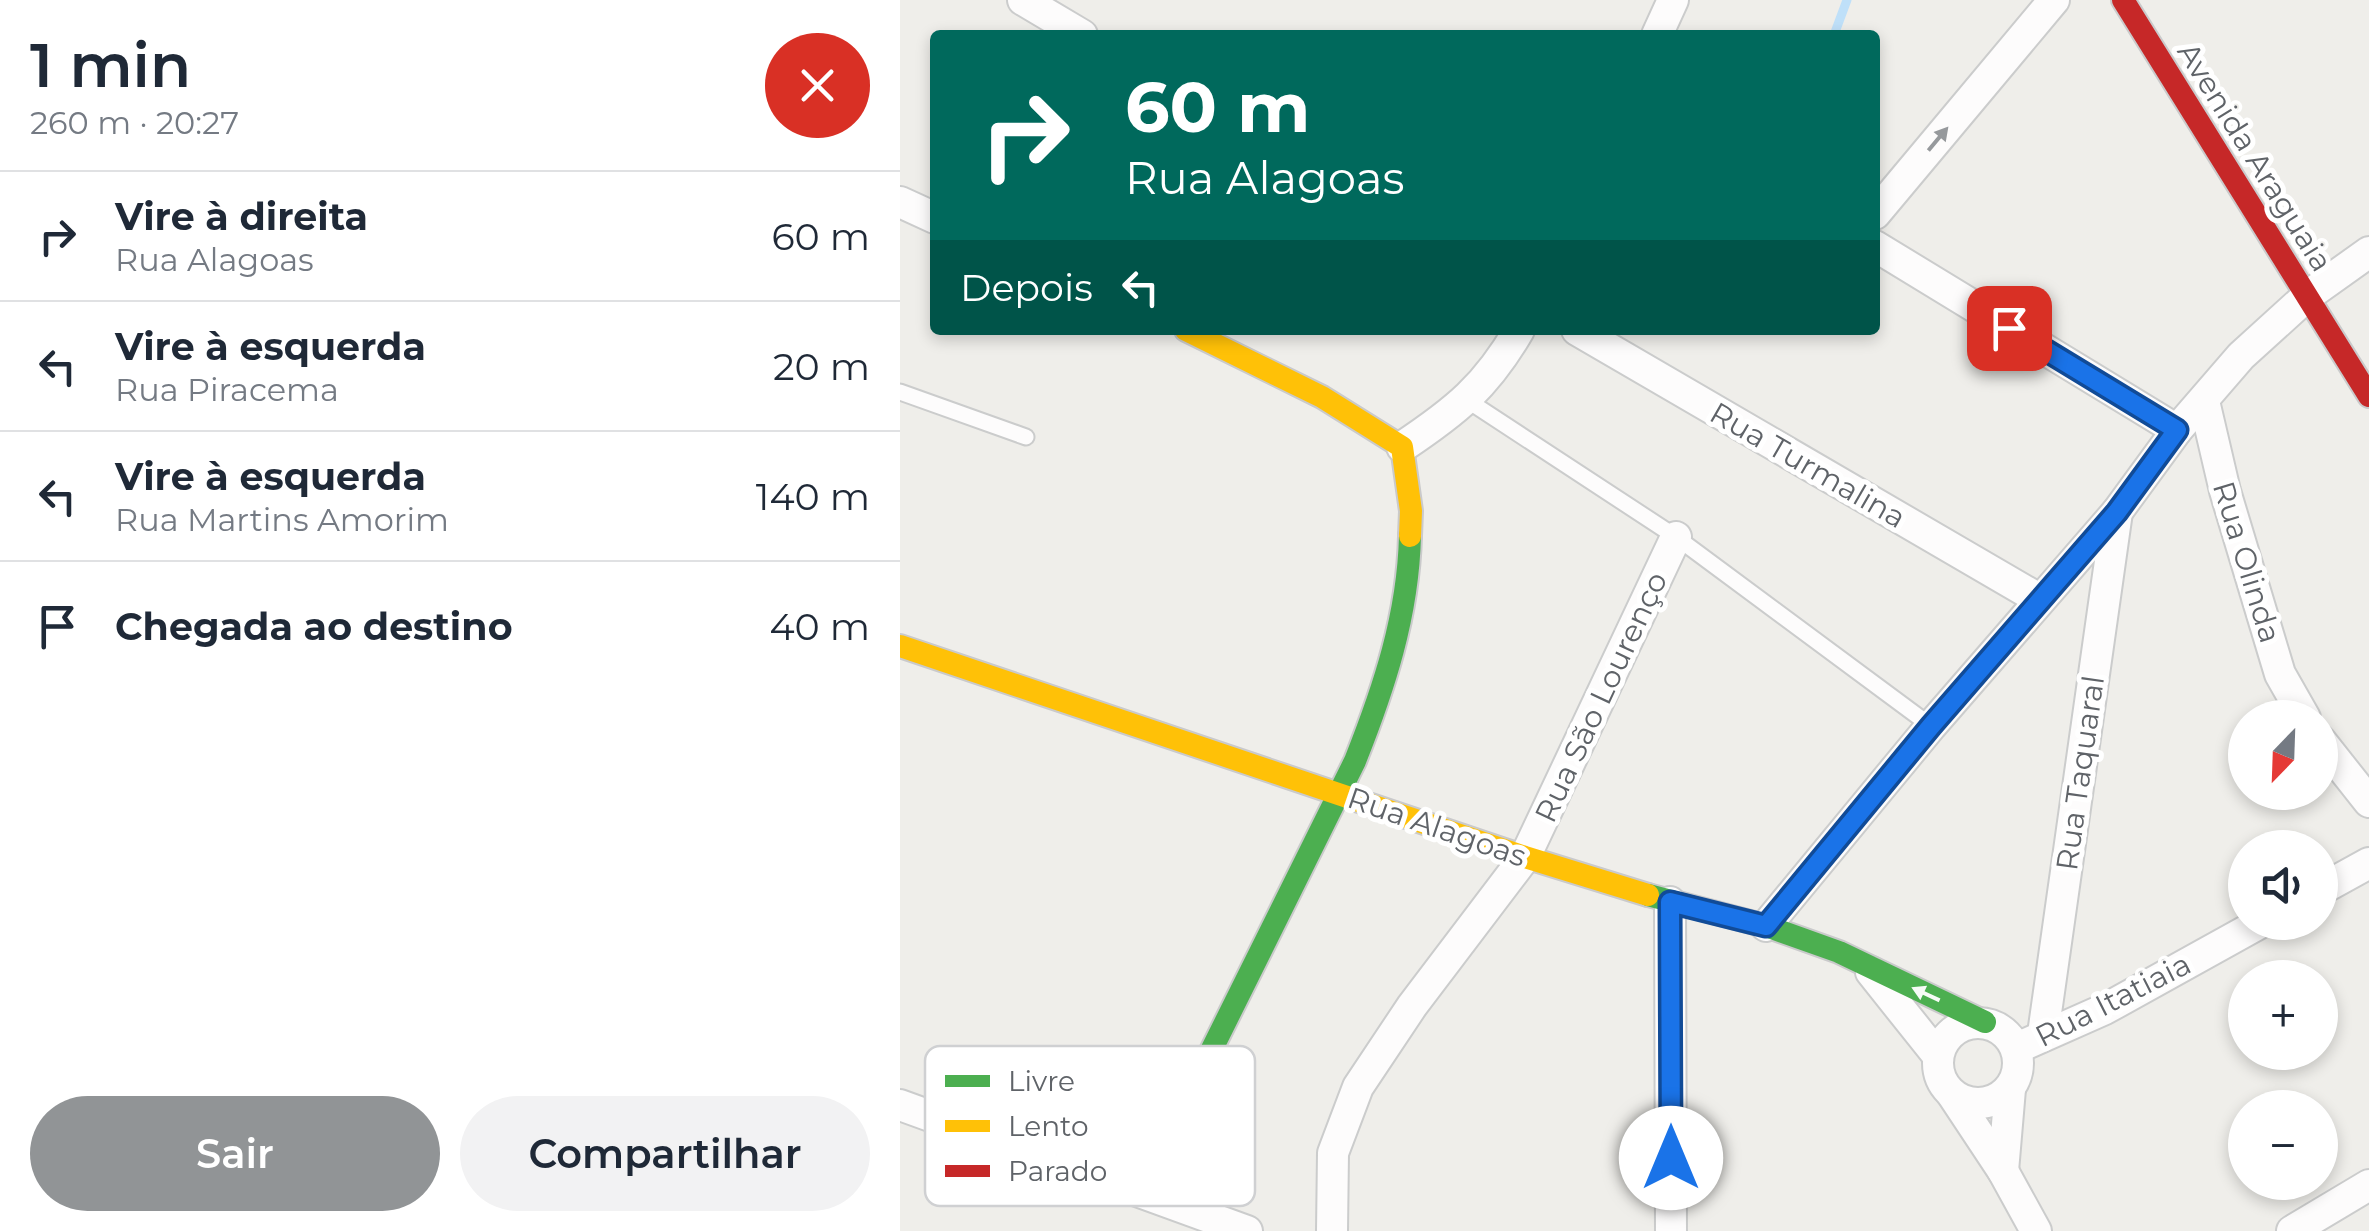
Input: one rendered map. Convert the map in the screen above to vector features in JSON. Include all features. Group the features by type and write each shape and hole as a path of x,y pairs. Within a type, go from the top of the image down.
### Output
{"street":[{"path":"1023,0 1074,30"},
{"path":"1658,30 1673,0"},
{"path":"1880,208 2054,0"},
{"name":"Avenida Araguaia","path":"2123,0 2369,396"},
{"path":"900,202 930,216"},
{"path":"1880,249 2177,430"},
{"path":"1766,926 1931,726 2117,512 2177,430 2241,356 2306,297 2369,252"},
{"path":"1196,335 1322,397 1402,447 1411,503 1408,588 1396,650 1340,794 1214,1046"},
{"path":"1402,447 1467,400 1516,335"},
{"name":"Rua Turmalina","path":"1586,335 2039,600"},
{"name":"Rua Olinda","path":"2204,400 2225,491 2280,674 2295,700"},
{"name":"Rua Taquaral","path":"2030,1041 2117,512"},
{"name":"Rua São Lourenço","path":"1332,1231 1334,1153 1358,1087 1412,1006 1525,857 1676,537"},
{"name":"Rua Alagoas","path":"900,646 1525,857 1670,902 1766,926 1866,966 1938,1056 1940,1077 2003,1172 2036,1231"},
{"path":"2338,763 2369,802"},
{"path":"2338,880 2369,864"},
{"path":"1670,902 1671,1231"},
{"name":"Rua Itatiaia","path":"2030,1041 2105,1009 2230,940"},
{"name":"Rua Itatiaia","path":"1866,966 1985,1022"},
{"path":"1938,1056 1946,1037 1964,1024 1985,1022 2030,1041 2010,1089 2003,1172"},
{"path":"1952,1094 1971,1104 1993,1102 2010,1089"},
{"path":"900,1105 925,1114"},
{"path":"2292,1231 2369,1185"},
{"path":"1175,1206 1247,1231"}],"lane":[{"path":"900,392 1026,438"},
{"path":"1467,400 1676,537 1931,726"}],"waterway":[{"path":"1836,30 1847,0"}],"traffic: fast":[{"path":"1213,1046 1355,761 1393,651 1405,595 1410,536"},
{"path":"1648,895 1766,926 1839,952 1985,1022"}],"traffic: slow":[{"path":"1196,335 1322,397 1402,447 1411,511 1410,536"},
{"path":"900,646 1648,895"}],"traffic: jam":[{"path":"2123,0 2369,396"}],"route":[{"path":"1671,1158 1670,902 1766,926 1931,726 2117,512 2177,430 2009,328"}]}
